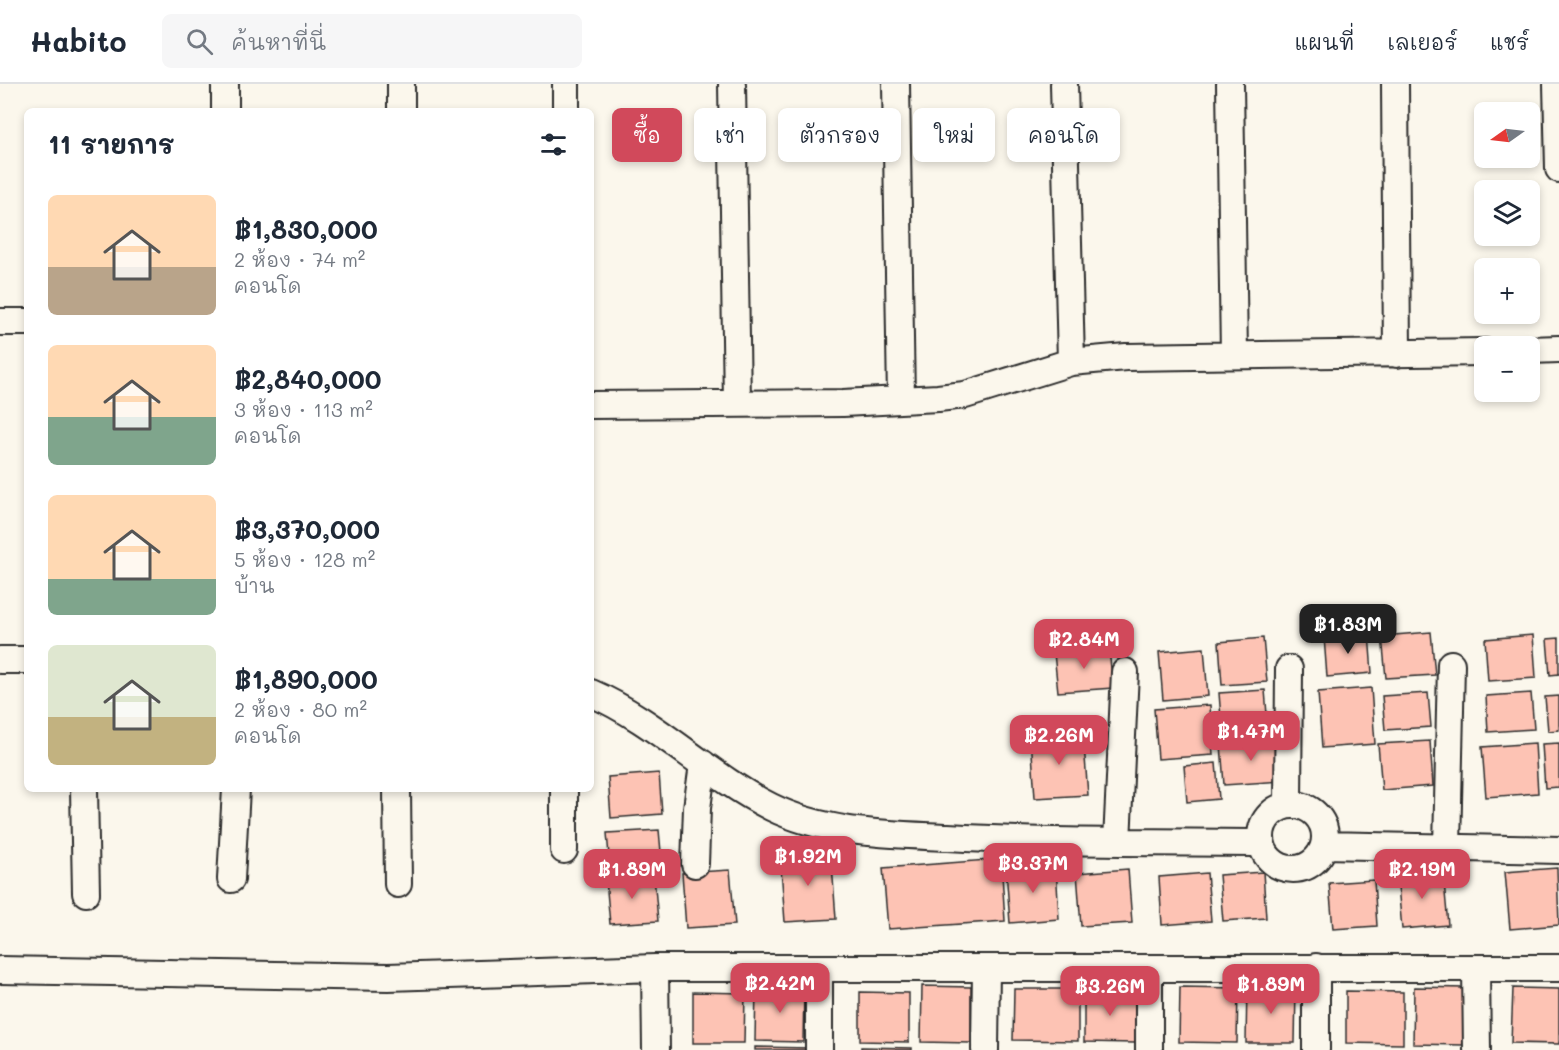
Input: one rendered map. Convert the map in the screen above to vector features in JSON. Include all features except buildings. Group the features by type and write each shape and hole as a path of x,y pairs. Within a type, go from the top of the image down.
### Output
{"street":[{"path":"225,84 225,108"},
{"path":"401,84 401,108"},
{"path":"566,84 566,108"},
{"path":"732,84 737,403"},
{"path":"896,84 901,400"},
{"path":"1064,84 1071,362"},
{"path":"1230,84 1234,355"},
{"path":"1395,84 1398,354"},
{"path":"1557,84 1559,169"},
{"path":"0,322 24,322"},
{"path":"1540,350 1559,349"},
{"path":"594,405 901,400 965,395 1071,362 1126,357 1474,352"},
{"path":"0,660 24,660"},
{"path":"1448,848 1451,664"},
{"path":"1288,805 1289,669"},
{"path":"1117,842 1125,672"},
{"path":"594,695 641,722 771,807 812,822 858,832 1039,843 1261,843"},
{"path":"695,864 697,808 703,764"},
{"path":"84,792 86,893"},
{"path":"231,879 236,792"},
{"path":"397,792 398,884"},
{"path":"564,792 564,850"},
{"path":"1288,805 1297,805 1315,814 1324,831 1324,845 1316,860 1308,866 1288,870 1270,860 1261,843 1263,823 1269,815 1288,805"},
{"path":"1324,845 1559,850"},
{"path":"1316,967 1316,1050"},
{"path":"0,970 388,977 655,968 1559,968"},
{"path":"655,968 656,1050"},
{"path":"819,968 819,1050"},
{"path":"985,1050 986,968"},
{"path":"1476,968 1477,1050"},
{"path":"1149,969 1149,1050"}]}
